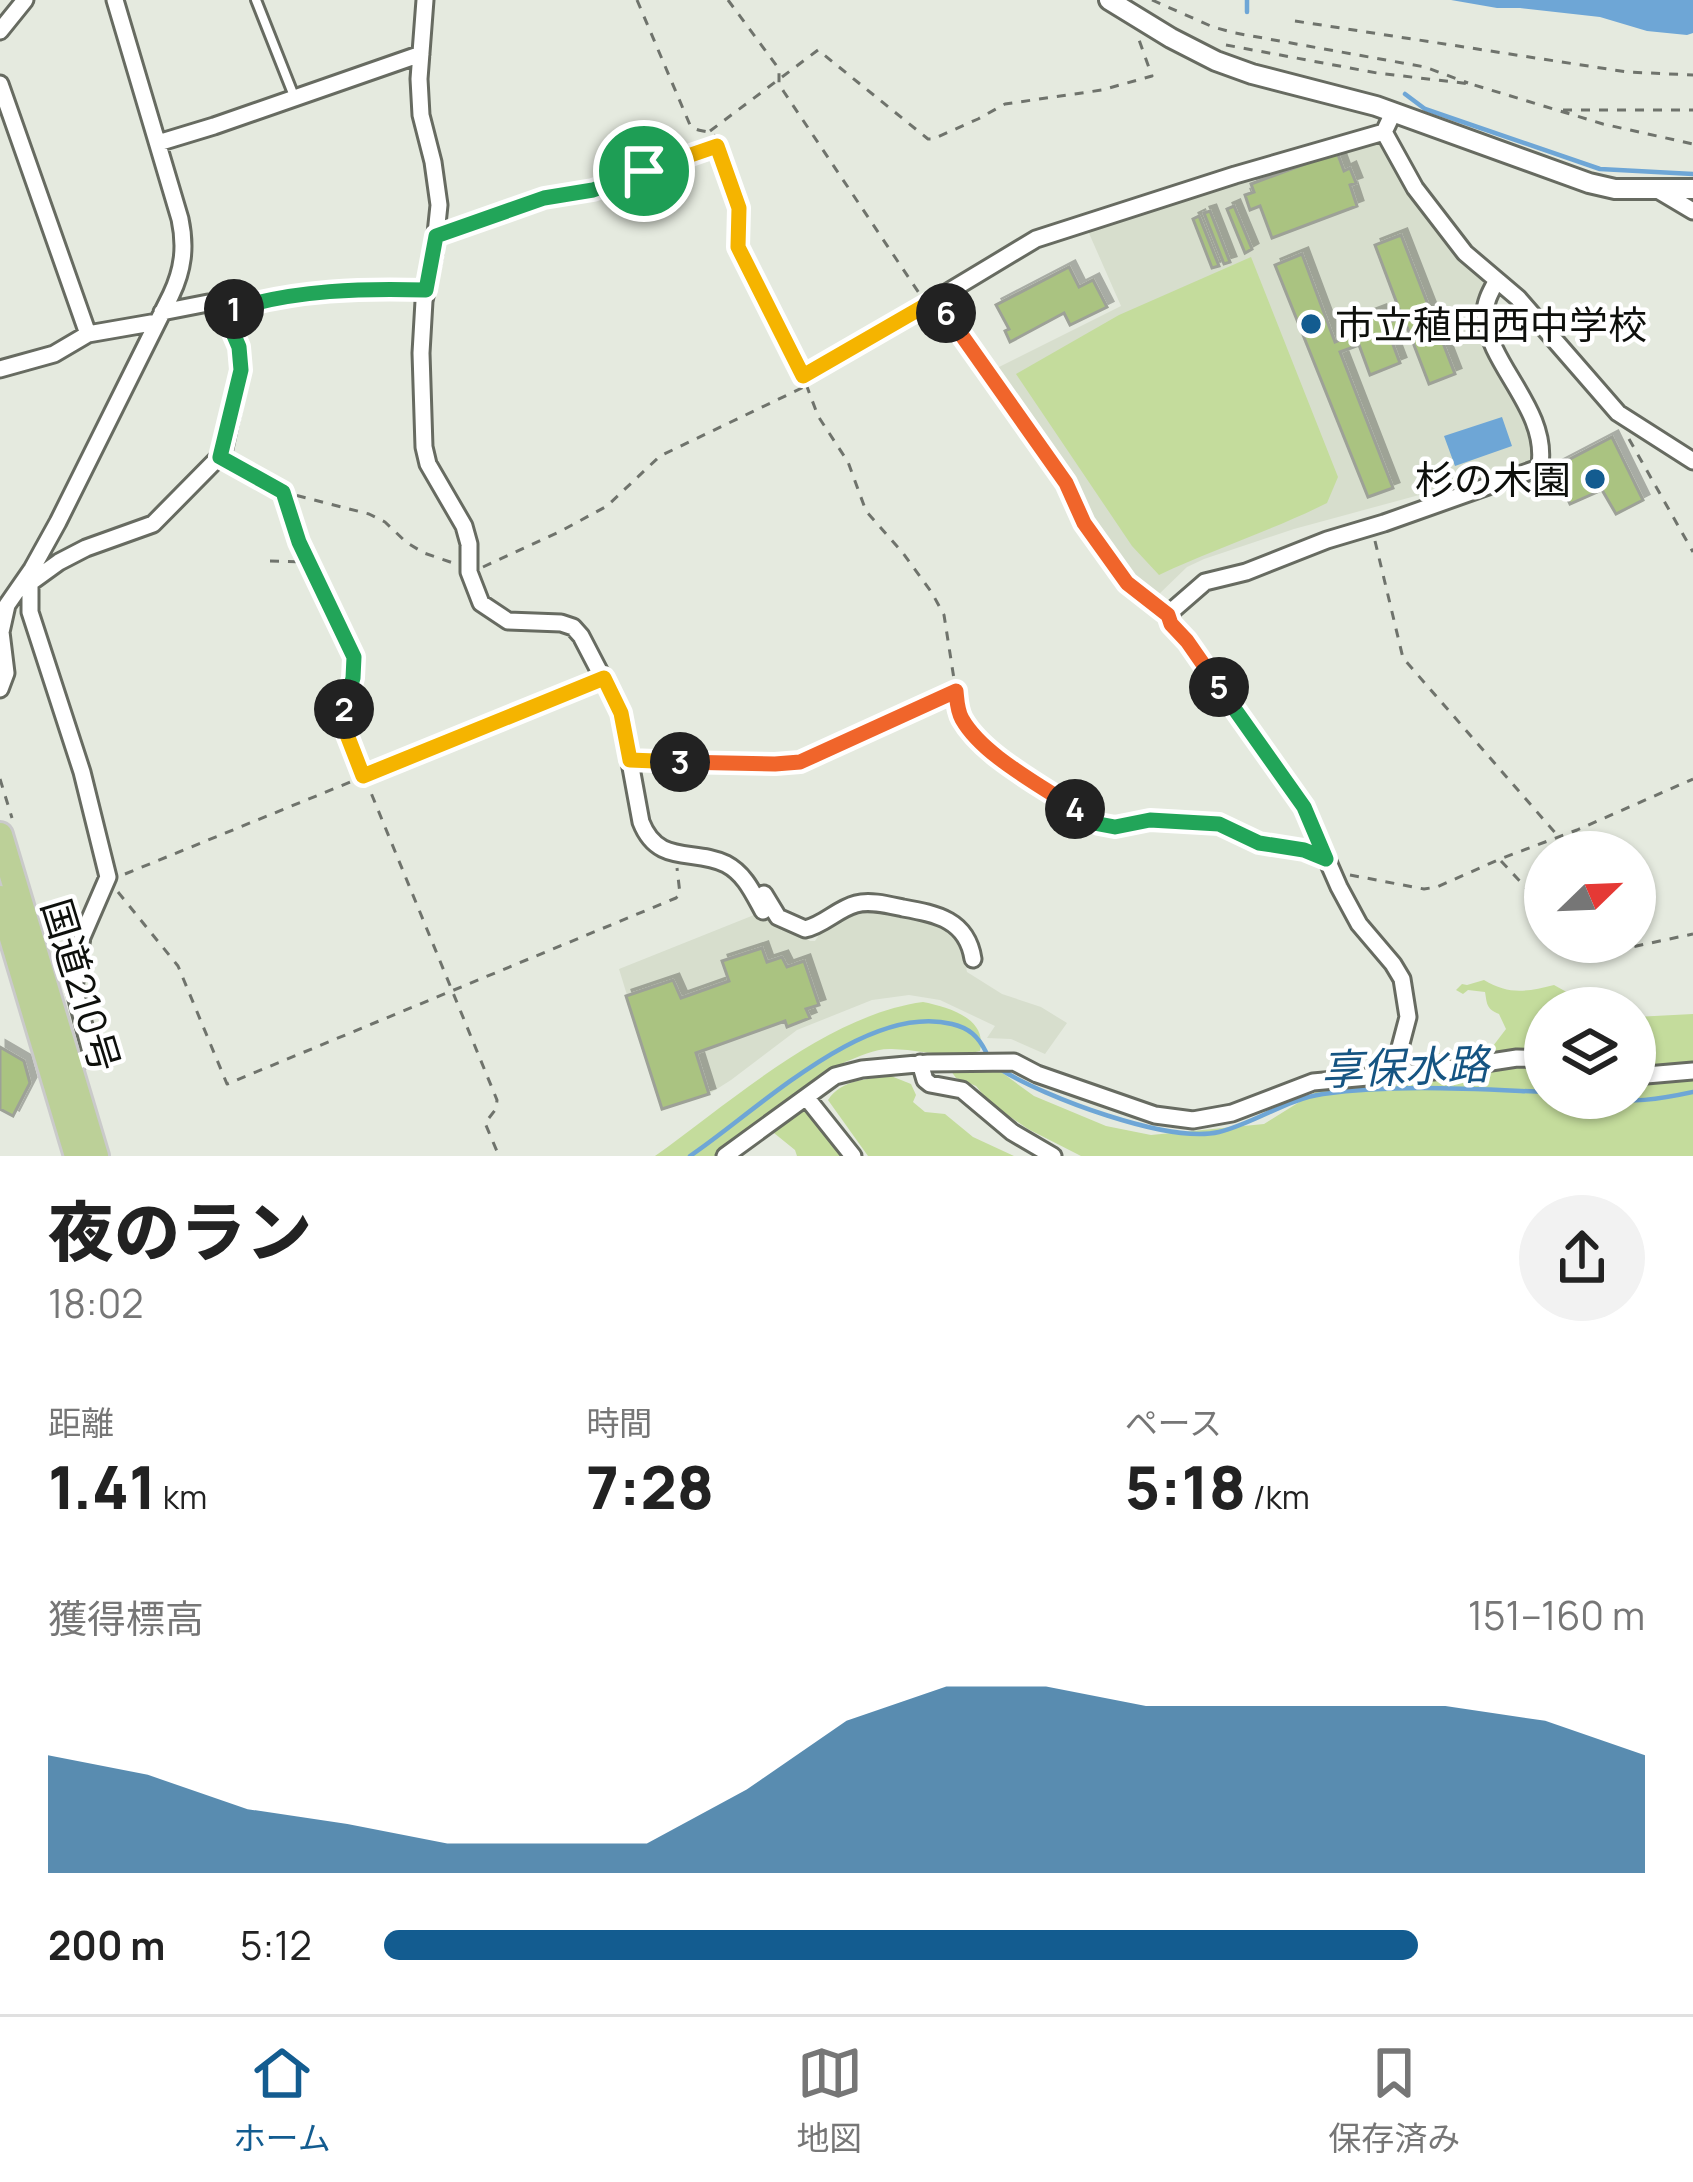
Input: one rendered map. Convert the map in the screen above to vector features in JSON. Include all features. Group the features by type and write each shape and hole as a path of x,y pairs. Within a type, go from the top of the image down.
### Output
{"highway":[{"name":"国道210号","path":"0,835 96,1156"},
{"name":"国道210号","path":"0,898 77,1156"}],"street":[{"path":"0,31 25,0"},
{"path":"69,1065 91,1052 74,988 82,937 108,881 82,772 30,612 26,582 160,317 179,274 184,243 115,0"},
{"path":"425,0 421,115 439,194 422,353 424,447 434,478 464,526 468,566 484,607 513,622 573,627 621,713 646,836 660,848 739,863 778,917 799,928 811,929 862,903 945,916 970,945 973,959"},
{"path":"1109,0 1200,54 1252,74 1393,112 1589,183 1615,189 1693,189"},
{"path":"158,142 421,54"},
{"path":"0,84 88,334"},
{"path":"933,301 1036,239 1384,132 1393,112"},
{"path":"1384,132 1421,196 1465,253 1518,298 1618,413 1693,461"},
{"path":"1656,190 1693,211"},
{"path":"1168,615 1205,582 1246,572 1540,466 1531,414 1485,317 1497,280"},
{"path":"224,312 277,298 367,289 426,290"},
{"path":"933,301 940,304 1066,483 1084,523 1127,583 1168,615 1304,807 1359,924 1399,971 1406,988 1408,1017 1393,1074"},
{"path":"0,369 54,354 88,334 208,303 224,312 239,347 241,370 220,457 153,524 86,548 26,582 11,597 2,622 6,673 0,689"},
{"path":"717,861 743,878 763,911"},
{"path":"725,1156 842,1073 920,1064 1014,1062 1155,1115 1193,1120 1219,1117 1306,1083 1524,1058"},
{"path":"920,1064 930,1084 962,1090 1012,1132 1053,1156"},
{"path":"1656,1075 1693,1072"},
{"path":"806,1097 853,1156"}],"lane":[{"path":"256,0 295,98"}],"path":[{"path":"637,0 690,125 713,134 739,208 738,247 824,427 848,462 866,511 939,604 949,631 963,720 979,739 1099,824 1214,823 1259,843 1304,850 1345,874 1424,889 1524,850"},
{"path":"728,0 778,69 784,92 920,295 933,301"},
{"path":"1152,0 1235,33 1425,67 1603,124 1693,144"},
{"path":"1295,21 1627,72 1693,75"},
{"path":"708,132 818,50 928,139 934,139 1005,104 1102,90 1152,76 1134,28"},
{"path":"1200,54 1204,46 1214,43 1377,73 1471,84"},
{"path":"1556,110 1693,110"},
{"path":"436,236 552,195 602,187 717,146"},
{"path":"803,376 933,301"},
{"path":"220,457 283,492 369,514 424,553 468,566 490,565 614,501 660,456 806,386"},
{"path":"1618,413 1693,552"},
{"path":"283,492 309,562 354,657 343,721 497,1100 484,1123 499,1156"},
{"path":"1372,527 1403,658 1553,831"},
{"path":"270,561 309,562"},
{"path":"604,678 108,881 178,965 227,1084 676,898 680,894 676,854"},
{"path":"630,760 800,762 956,691"},
{"path":"1575,831 1693,779"},
{"path":"1500,859 1524,885"},
{"path":"1656,942 1693,934"}],"shaded area":[{"path":"1378,142 1412,198 1489,282 1476,314 1490,354 1527,426 1533,464 1294,529 1204,559 1187,567 1156,597 1118,562 993,370 1121,306 1088,231"},
{"path":"769,909 810,941 854,910 925,918 949,927 962,947 967,972 1002,994 1041,1007 1067,1023 1045,1054 1011,1039 987,1038 995,1026 940,1000 909,995 872,1000 797,1030 709,1094 662,1109 619,969"}],"green space":[{"path":"1251,257 1338,477 1327,503 1159,575 1132,546 1016,374 1119,315"},
{"path":"1484,980 1524,990 1524,1119 1656,1119 1656,1016 1693,1014 1693,1156 1081,1156 1028,1129 951,1071 990,1064 1034,1096 1106,1126 1151,1135 1264,1124 1359,1065 1390,1065 1414,1055 1490,1050 1506,1029 1499,1014 1489,1008 1485,992 1456,990"},
{"path":"923,1002 972,1022 981,1040 980,1051 947,1054 886,1049 868,1053 845,1062 714,1156 655,1156 816,1042 887,1010"},
{"path":"891,1076 911,1084 916,1095 913,1102 925,1112 945,1114 973,1137 1014,1156 868,1156 828,1100 848,1084"},
{"path":"801,1111 811,1113 841,1156 797,1156 774,1133"}],"water":[{"path":"1451,0 1693,0 1693,33 1647,31 1600,17"},
{"path":"1502,417 1512,446 1455,466 1444,436"}],"building":[{"path":"1337,152 1344,171 1350,168 1356,183 1350,185 1357,206 1272,238 1260,206 1250,210 1245,195 1254,192 1251,184"},
{"path":"1234,206 1252,249 1245,253 1227,209"},
{"path":"1210,211 1230,262 1224,264 1204,213"},
{"path":"1199,216 1219,266 1212,268 1193,219"},
{"path":"1401,235 1455,374 1429,384 1407,327 1389,334 1400,363 1370,375 1359,345 1340,352 1393,488 1368,497 1275,265 1302,254 1335,342 1358,333 1354,321 1380,311 1384,324 1402,317 1375,245"},
{"path":"1069,267 1079,287 1093,280 1107,307 1070,325 1064,313 1010,342 1005,331 1009,329 996,305"},
{"name":"杉の木園","path":"1612,437 1643,500 1616,514 1602,490 1570,504 1553,468"},
{"path":"762,948 767,962 782,957 787,967 804,961 819,1005 806,1009 810,1018 787,1027 785,1021 696,1053 709,1094 662,1109 626,996 673,980 681,998 729,981 722,961"},
{"path":"0,1047 24,1061 30,1083 13,1116 0,1109"}],"waterway":[{"path":"1247,0 1247,12"},
{"path":"1405,94 1425,109 1600,169 1693,174"},
{"name":"享保水路","path":"690,1156 814,1065 884,1029 919,1022 952,1024 972,1033 986,1052"},
{"name":"享保水路","path":"1000,1069 1107,1116 1197,1134 1232,1128 1323,1094 1406,1088 1524,1091"},
{"name":"享保水路","path":"1656,1098 1693,1092"}],"place":[{"name":"市立稙田西中学校","path":"1311,324"},
{"name":"杉の木園","path":"1595,479"}],"route":[{"path":"717,146 739,208 738,247 803,376 933,301 940,304 1066,483 1084,523 1127,583 1168,615 1304,807 1326,859 1304,850 1259,843 1224,825 1198,820 1150,820 1115,827 1099,824 979,739 963,720 956,691 800,762 630,760 621,713 604,678 363,776 343,721 354,657 299,542 283,492 220,457 241,370 239,347 224,312 277,298 367,289 426,290 436,236 552,195 593,190 644,171 717,146"}]}
